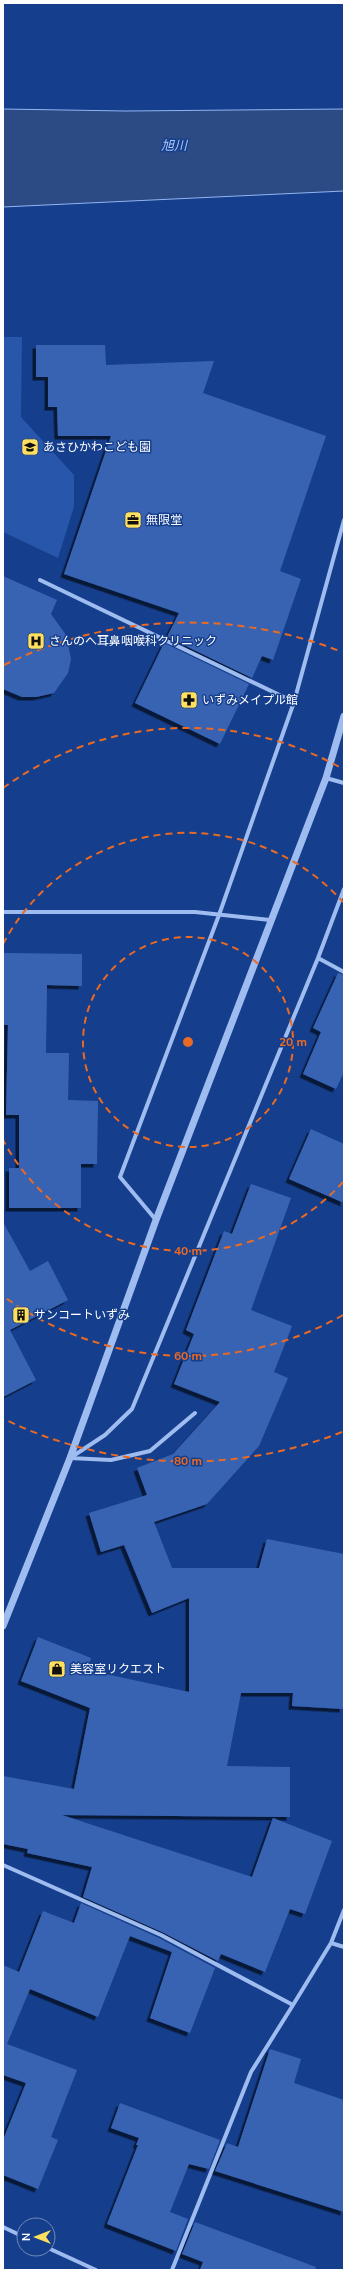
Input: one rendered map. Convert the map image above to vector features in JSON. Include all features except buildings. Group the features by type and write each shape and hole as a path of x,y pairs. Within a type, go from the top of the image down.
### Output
{"street":[{"path":"156,1220 120,1177 219,914 294,702 344,520"},
{"path":"40,580 294,702"},
{"path":"3,1626 70,1458 156,1220 270,920 326,778 344,716"},
{"path":"326,778 344,783"},
{"path":"70,1458 105,1435 132,1409 318,958 344,889"},
{"path":"3,912 195,912 270,920"},
{"path":"318,958 344,972"},
{"path":"70,1458 111,1460 150,1451 195,1413"},
{"path":"3,1865 160,1935 293,2005"},
{"path":"172,2270 251,2072 331,1943 344,1910"},
{"path":"331,1943 344,1947"},
{"path":"3,2227 16,2233"},
{"path":"56,2252 96,2270"}],"shaded area":[{"name":"あさひかわこども園","path":"3,337 22,337 21,417 74,475 74,507 58,558 3,532"}],"water":[{"name":"旭川","path":"3,109 126,111 344,109 344,191 3,207"}],"place":[{"name":"あさひかわこども園","path":"30,447"},
{"name":"無限堂","path":"133,520"},
{"name":"さんのへ耳鼻咽喉科クリニック","path":"36,641"},
{"name":"いずみメイプル館","path":"189,700"},
{"name":"サンコートいずみ","path":"21,1315"},
{"name":"美容室リクエスト","path":"57,1669"}]}
